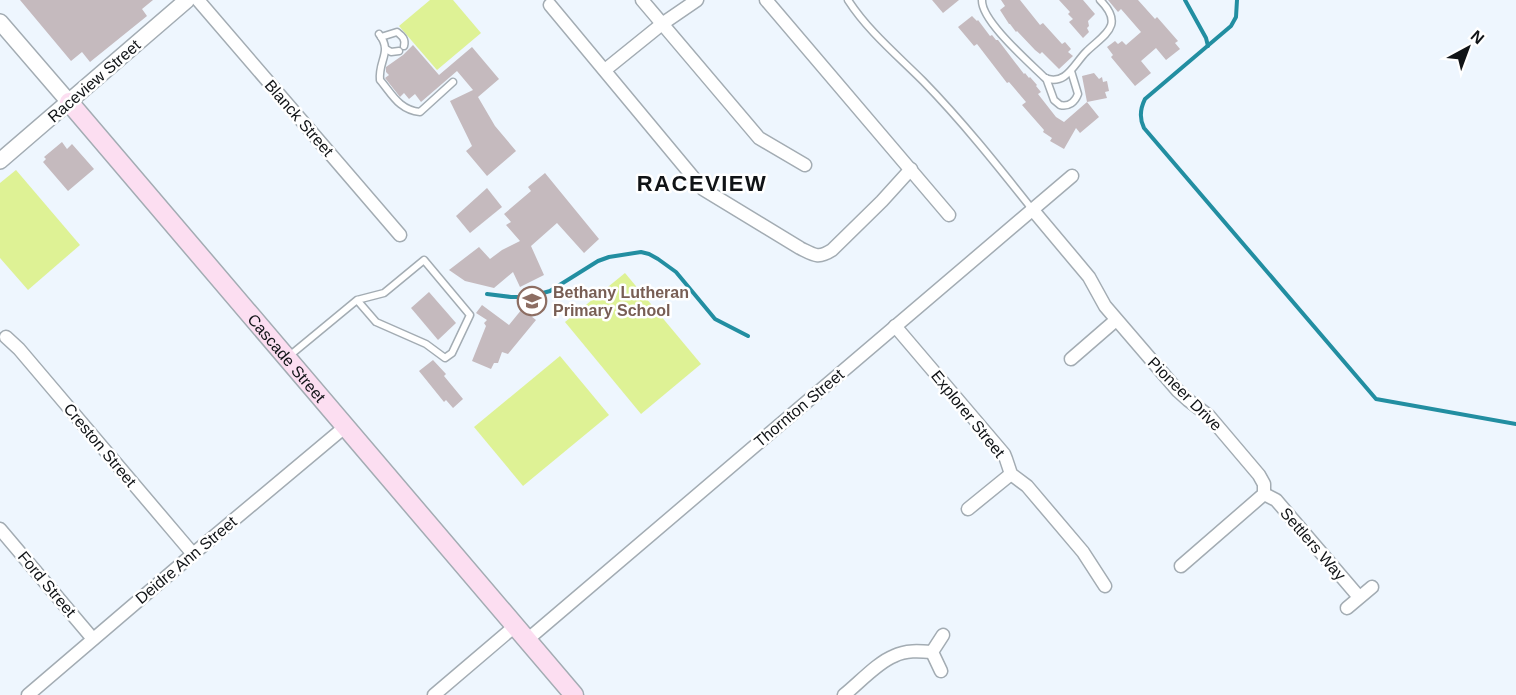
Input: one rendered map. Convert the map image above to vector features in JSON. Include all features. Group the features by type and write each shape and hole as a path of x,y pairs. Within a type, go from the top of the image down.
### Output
{"main road":[{"name":"Cascade Street","path":"69,102 574,695"}],"street":[{"name":"Raceview Street","path":"0,161 187,0"},
{"name":"Blanck Street","path":"198,0 400,235"},
{"path":"642,0 759,138 805,165"},
{"path":"605,70 662,24 697,0"},
{"path":"766,0 950,215"},
{"path":"550,5 703,189 815,255 824,255 832,250 910,170"},
{"name":"Cascade Street","path":"0,22 69,102"},
{"name":"Thornton Street","path":"434,695 521,633 895,326 1072,176"},
{"name":"Pioneer Drive","path":"1032,209 1089,277 1105,306 1116,320 1178,391 1209,416 1259,475 1264,484 1264,494"},
{"path":"1071,359 1116,320"},
{"name":"Explorer Street","path":"895,326 1004,454 1011,474 1027,486 1083,552 1105,586"},
{"name":"Creston Street","path":"6,338 19,349 193,554"},
{"name":"Deidre Ann Street","path":"28,695 346,426"},
{"path":"968,509 1011,474"},
{"path":"1181,566 1264,494"},
{"name":"Settlers Way","path":"1264,494 1276,500 1359,597"},
{"name":"Ford Street","path":"0,529 93,639"},
{"path":"1347,608 1372,587"},
{"path":"932,652 943,635"},
{"path":"844,695 893,656 915,651 932,652"},
{"path":"932,652 941,670"}],"lane":[{"path":"848,0 860,18 924,82 980,144 1032,209"},
{"path":"982,0 981,6 986,14 1007,41 1045,78 1054,100 1060,105 1074,102 1078,94 1071,71"},
{"path":"1045,78 1050,80 1066,76 1085,53 1110,30 1110,11 1100,0"},
{"path":"404,46 405,40 397,32 380,36 384,40 386,49 381,65 380,80 405,109 420,112 453,82"},
{"path":"386,49 391,52 399,51"},
{"path":"288,357 357,300 384,293 424,260 470,315 452,353 445,358 426,344 376,322 357,300"}],"green space":[{"path":"430,0 453,0 481,33 437,70 399,26"},
{"path":"16,170 80,245 28,290 0,258 0,183"},
{"path":"625,273 701,364 641,414 565,322"},
{"path":"560,356 609,415 523,486 474,427"}],"building":[{"path":"20,0 153,0 142,9 147,16 90,62 82,52 71,61"},
{"path":"932,0 959,0 943,13"},
{"path":"1001,0 1020,0 1040,25 1043,23 1062,44 1065,42 1071,49 1068,52 1073,56 1059,69 1042,52 1040,54 1035,50 1009,24 1000,10 1005,6"},
{"path":"1059,0 1083,0 1095,14 1088,21 1089,32 1083,38 1069,22 1073,19 1068,14 1070,12"},
{"path":"1108,0 1138,0 1178,41 1175,43 1180,49 1166,60 1156,48 1141,61 1151,73 1135,86 1111,57 1113,55 1107,47 1115,41 1118,44 1122,41 1126,45 1141,32 1121,9 1118,12"},
{"path":"972,16 990,36 998,40 1024,74 1037,85 1041,92 1038,94 1056,117 1064,122 1087,102 1099,117 1080,133 1076,128 1064,149 1050,141 1052,138 1043,132 1044,130 1022,105 1026,102 1009,82 1007,83 977,44 974,46 958,27"},
{"path":"413,45 439,75 472,47 499,79 478,97 495,126 516,151 487,176 466,151 472,146 450,101 473,90 457,71 421,102 415,94 409,99 404,93 400,97 385,78 389,75 386,67"},
{"path":"1094,73 1099,79 1102,77 1103,82 1107,81 1109,91 1105,92 1107,98 1087,102 1082,76"},
{"path":"62,142 67,149 72,144 94,169 68,191 43,162 46,159 44,157"},
{"path":"545,173 599,239 584,253 557,223 531,246 544,275 520,287 513,272 494,288 465,281 449,270 479,247 490,259 520,241 506,225 511,222 504,214 531,191 528,187"},
{"path":"487,188 502,207 470,233 456,216"},
{"path":"429,292 456,323 438,340 411,308"},
{"path":"482,305 509,325 522,309 536,320 508,354 502,352 498,363 494,363 491,369 472,361 486,326 484,323 487,320 476,313"},
{"path":"433,360 463,399 453,408 446,400 444,402 419,371"}],"waterway":[{"path":"1185,0 1208,46"},
{"path":"1237,0 1236,17 1231,26 1145,99 1141,114 1144,128 1376,399 1516,424"},
{"path":"487,294 511,297 536,295 550,291 598,261 641,252 658,259 676,272 715,319 748,336"}],"place":[{"name":"Bethany Lutheran Primary School","path":"532,301"}],"district":[{"name":"RACEVIEW","path":"702,183"}]}
